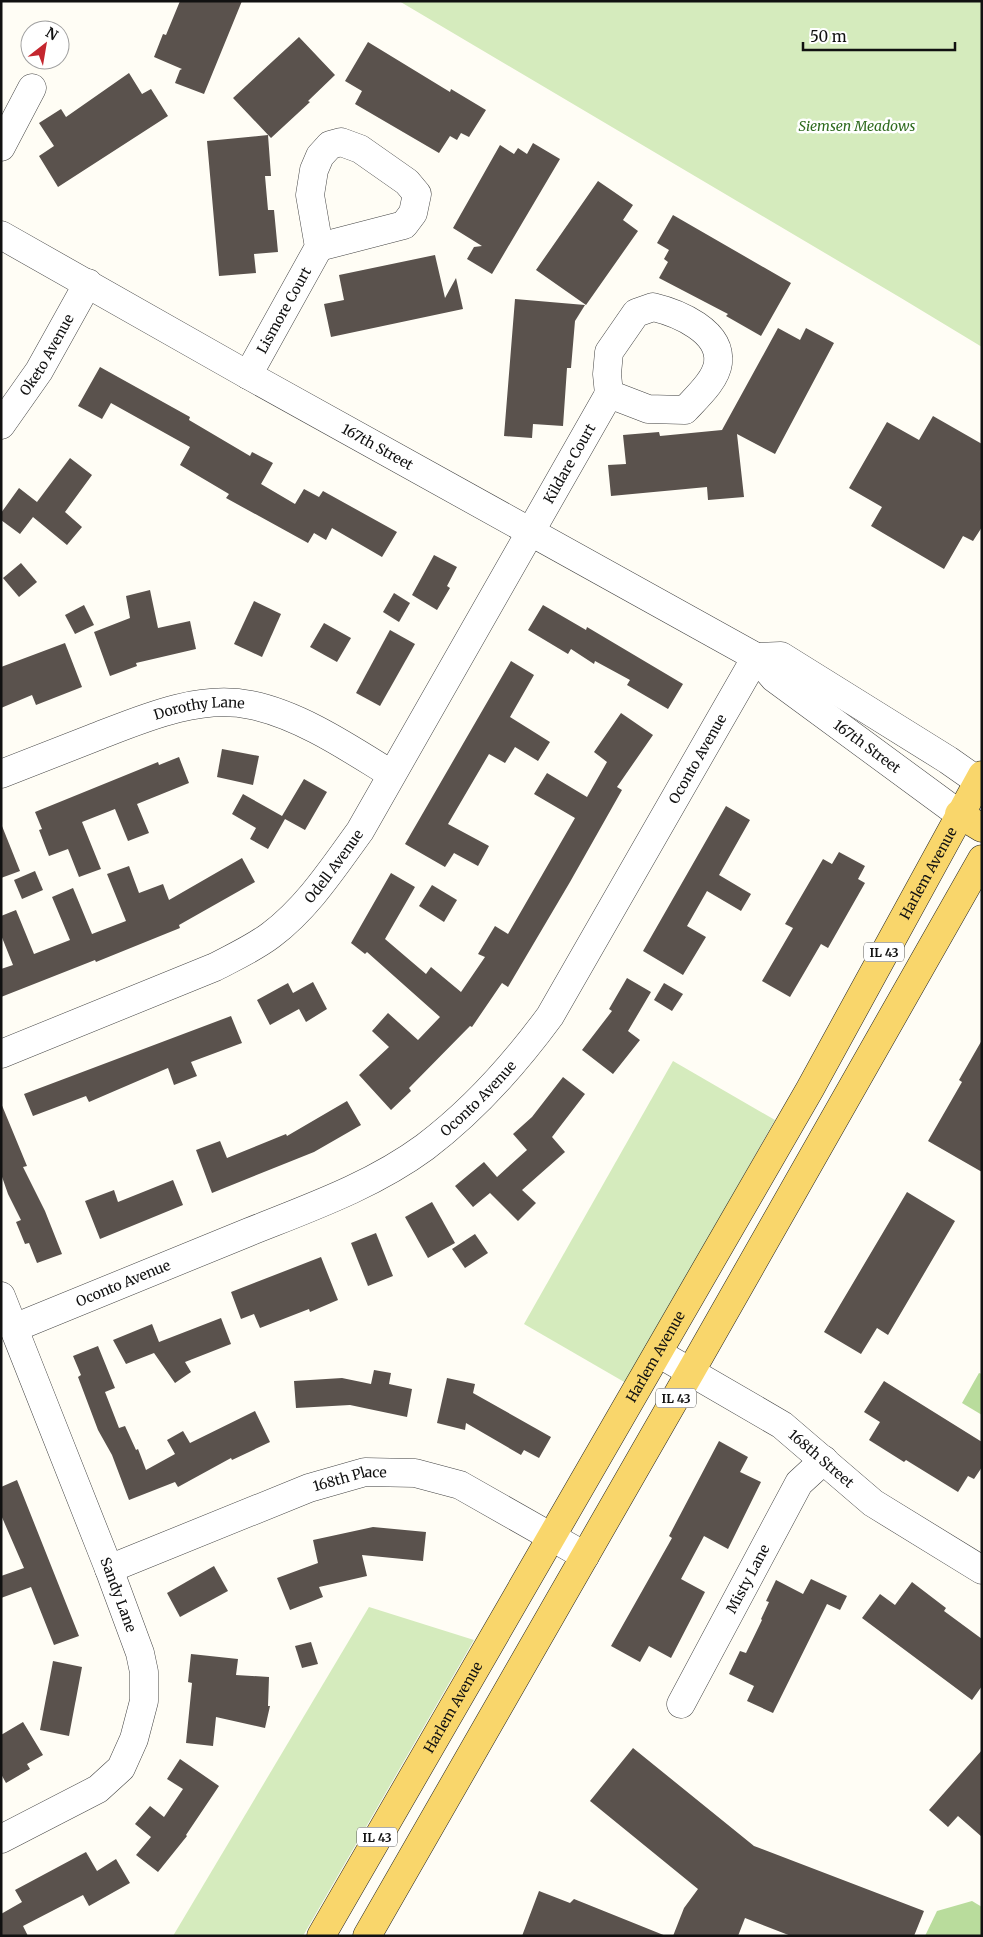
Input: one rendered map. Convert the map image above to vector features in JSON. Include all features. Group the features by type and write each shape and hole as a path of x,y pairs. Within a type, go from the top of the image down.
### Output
{"main road":[{"name":"Harlem Avenue","path":"321,1936 810,1089 959,814 980,780"},
{"name":"167th Street","path":"959,814 982,828"},
{"name":"IL 43","path":"367,1936 982,859"}],"street":[{"path":"1,147 32,88"},
{"name":"167th Street","path":"1,234 248,375 756,657 774,678 959,814"},
{"name":"Lismore Court","path":"248,375 319,247"},
{"name":"Oketo Avenue","path":"1,425 39,371 88,283"},
{"name":"Kildare Court","path":"530,531 609,394"},
{"name":"Odell Avenue","path":"1,1054 214,967 247,951 271,936 290,918 314,893 360,831 530,531"},
{"name":"167th Street","path":"756,657 781,656 980,780"},
{"name":"Oconto Avenue","path":"14,1328 340,1195 393,1168 424,1147 473,1106 529,1044 550,1016 756,657"},
{"name":"Dorothy Lane","path":"1,774 156,713 190,706 222,703 251,705 281,714 329,737 391,774"},
{"name":"Sandy Lane","path":"1,1296 109,1569 140,1653 144,1672 144,1701 134,1738 121,1768 98,1789 1,1839"},
{"name":"168th Street","path":"658,1354 691,1371 782,1425 873,1503 982,1570"},
{"name":"Misty Lane","path":"681,1704 799,1483 824,1460"},
{"name":"168th Place","path":"109,1569 309,1488 365,1472 415,1473 460,1485 585,1556"}],"green space":[{"name":"Siemsen Meadows","path":"399,1 982,1 982,347 901,298"},
{"path":"673,1061 775,1120 626,1383 524,1324"},
{"path":"979,1373 982,1374 982,1415 962,1403"},
{"path":"369,1607 474,1640 303,1936 173,1936"},
{"path":"972,1901 982,1907 982,1936 925,1936 937,1911"}],"building":[{"path":"180,1 242,1 204,94 175,83 182,69 154,57 163,34 166,35"},
{"path":"299,37 335,75 308,101 310,102 271,138 233,98"},
{"path":"368,42 450,92 451,89 486,110 469,137 461,133 457,140 450,136 439,153 355,104 362,91 345,81"},
{"path":"129,73 142,94 151,89 168,116 58,187 39,156 54,146 39,123 61,109 66,117"},
{"path":"268,135 271,176 265,176 268,210 274,210 278,252 254,254 256,273 219,276 207,141"},
{"path":"533,143 560,159 492,274 467,259 474,247 482,246 453,228 500,145 514,154 518,148 527,154"},
{"path":"598,181 633,205 623,220 638,231 586,305 536,270"},
{"path":"673,215 791,283 761,336 726,316 728,314 659,278 668,262 664,259 669,250 657,243"},
{"path":"435,255 445,298 456,278 463,309 331,337 324,304 344,300 339,275"},
{"path":"515,299 585,305 575,321 571,368 567,368 563,426 533,424 532,438 504,436"},
{"path":"778,328 800,340 806,328 834,343 775,454 737,434 744,497 708,500 707,487 611,496 608,465 626,464 623,435 659,432 660,436 722,430"},
{"path":"100,367 190,417 189,420 250,456 252,452 273,463 261,484 295,504 304,489 319,497 323,491 397,532 382,557 332,528 326,540 314,533 308,543 226,498 229,494 180,465 190,447 111,403 102,419 78,406"},
{"path":"933,416 982,444 982,527 973,541 963,536 944,569 871,526 882,507 849,488 887,422 919,440"},
{"path":"70,458 92,475 65,512 82,527 67,545 33,517 20,534 1,520 1,513 19,488 37,502"},
{"path":"434,555 457,567 447,586 450,588 437,610 412,595"},
{"path":"21,563 37,582 19,597 3,578"},
{"path":"150,590 158,628 190,621 196,649 136,663 137,666 110,676 94,632 130,618 126,596"},
{"path":"394,593 410,603 399,622 383,612"},
{"path":"254,601 281,614 262,657 234,644"},
{"path":"84,605 94,625 75,634 65,615"},
{"path":"543,605 586,630 587,627 683,684 668,709 627,685 630,680 595,661 594,664 571,649 568,654 528,630"},
{"path":"324,623 351,638 337,662 310,647"},
{"path":"390,630 415,644 380,706 356,693"},
{"path":"65,643 82,687 36,705 32,695 1,708 1,667"},
{"path":"511,661 534,675 510,717 550,742 538,761 515,747 505,763 489,754 448,824 489,846 478,866 454,853 445,867 405,844"},
{"path":"621,713 653,735 617,787 622,790 570,882 508,987 502,983 472,1027 470,1026 409,1088 411,1091 391,1110 359,1075 389,1047 372,1031 388,1013 418,1040 440,1017 367,952 365,954 351,943 391,873 415,887 385,939 426,974 431,967 461,992 485,957 478,954 495,926 508,934 575,818 534,794 547,773 587,797 607,762 594,752"},
{"path":"222,749 259,756 253,785 217,777"},
{"path":"179,757 189,783 137,804 149,833 128,841 115,809 82,822 101,869 79,877 68,849 49,856 39,830 42,829 35,812 158,762 159,765"},
{"path":"304,779 327,792 305,830 285,819 268,849 250,839 256,828 232,814 243,794 282,816"},
{"path":"726,806 750,820 719,875 751,894 741,911 707,891 687,926 706,937 683,975 643,951"},
{"path":"1,827 20,871 1,878"},
{"path":"839,852 865,866 858,879 865,883 828,948 821,944 790,997 762,981 793,928 785,924 823,859 832,864"},
{"path":"242,858 255,882 179,925 180,928 96,962 95,960 1,997 1,969 13,965 1,935 1,916 16,910 34,954 70,940 52,897 73,888 92,934 126,921 107,874 129,866 139,893 163,884 169,900"},
{"path":"35,871 43,890 22,899 14,880"},
{"path":"432,885 457,900 444,922 419,906"},
{"path":"627,978 651,992 628,1031 640,1040 613,1074 582,1050 612,1011 609,1009"},
{"path":"313,982 327,1009 306,1022 299,1009 270,1025 257,1000 288,983 293,993"},
{"path":"664,983 683,994 672,1011 654,1000"},
{"path":"231,1016 242,1043 191,1062 197,1076 174,1085 168,1068 89,1102 86,1096 33,1116 24,1094"},
{"path":"982,1040 982,1172 928,1141 962,1082 959,1080"},
{"path":"563,1077 585,1094 552,1137 565,1152 522,1190 536,1203 518,1221 490,1193 473,1207 455,1186 484,1162 497,1177 527,1150 513,1134 532,1117"},
{"path":"347,1101 361,1125 314,1152 212,1193 196,1150 220,1141 227,1158 286,1134 287,1136"},
{"path":"1,1103 27,1166 23,1167 45,1211 62,1254 37,1263 29,1243 25,1244 16,1222 21,1220 8,1194 1,1174"},
{"path":"173,1180 183,1205 100,1239 85,1201 114,1190 118,1202"},
{"path":"907,1192 955,1221 888,1335 877,1328 861,1354 824,1332"},
{"path":"432,1202 455,1243 428,1258 405,1217"},
{"path":"376,1233 393,1276 368,1286 351,1243"},
{"path":"475,1234 488,1253 465,1268 452,1249"},
{"path":"321,1257 338,1300 310,1312 309,1309 260,1328 254,1314 241,1319 231,1292"},
{"path":"221,1318 231,1344 185,1362 191,1372 175,1383 154,1353 126,1364 113,1340 152,1324 159,1342"},
{"path":"98,1346 115,1388 105,1392 119,1428 125,1426 136,1450 138,1449 146,1470 175,1454 167,1440 183,1431 190,1443 255,1411 270,1442 232,1460 231,1458 178,1487 175,1482 129,1500 112,1455 98,1430 78,1377 81,1375 73,1356"},
{"path":"374,1370 391,1373 389,1384 412,1389 407,1417 350,1405 296,1408 294,1381 342,1378 371,1384"},
{"path":"447,1378 475,1384 473,1393 551,1437 539,1458 524,1450 521,1455 466,1423 465,1430 437,1423"},
{"path":"884,1381 982,1442 982,1467 974,1479 968,1476 958,1492 869,1440 880,1422 864,1412"},
{"path":"719,1441 748,1457 740,1472 761,1482 728,1549 704,1536 681,1579 705,1592 671,1658 649,1646 640,1662 611,1646 672,1538 669,1536"},
{"path":"17,1480 79,1636 54,1645 31,1587 1,1598 1,1576 24,1568 1,1515 1,1487"},
{"path":"373,1527 426,1532 423,1561 362,1555 367,1576 319,1587 323,1597 290,1610 277,1578 318,1563 313,1540"},
{"path":"214,1566 228,1591 180,1617 167,1593"},
{"path":"811,1579 847,1596 840,1610 827,1604 773,1713 747,1701 754,1686 729,1674 740,1651 746,1653 762,1620 769,1602 766,1601 776,1580 803,1594"},
{"path":"912,1582 946,1608 944,1611 982,1639 982,1686 972,1700 862,1618 880,1594 895,1605"},
{"path":"311,1642 318,1664 302,1668 295,1646"},
{"path":"191,1654 238,1659 236,1675 269,1677 268,1706 270,1706 265,1728 216,1717 213,1746 186,1743 192,1683 188,1682"},
{"path":"53,1661 82,1667 69,1736 40,1730"},
{"path":"23,1722 43,1755 27,1764 30,1769 6,1783 1,1774 1,1735"},
{"path":"633,1748 754,1846 924,1911 914,1936 791,1936 745,1918 738,1936 673,1936 684,1908 698,1889 590,1801"},
{"path":"982,1750 982,1837 958,1816 948,1827 929,1810"},
{"path":"180,1759 219,1786 187,1836 158,1872 136,1855 151,1837 135,1824 150,1806 164,1817 183,1789 167,1779"},
{"path":"86,1852 97,1871 116,1859 130,1883 89,1906 83,1895 23,1926 28,1936 1,1936 1,1914 22,1902 15,1890"},
{"path":"539,1891 570,1903 574,1899 666,1936 522,1936"}]}
